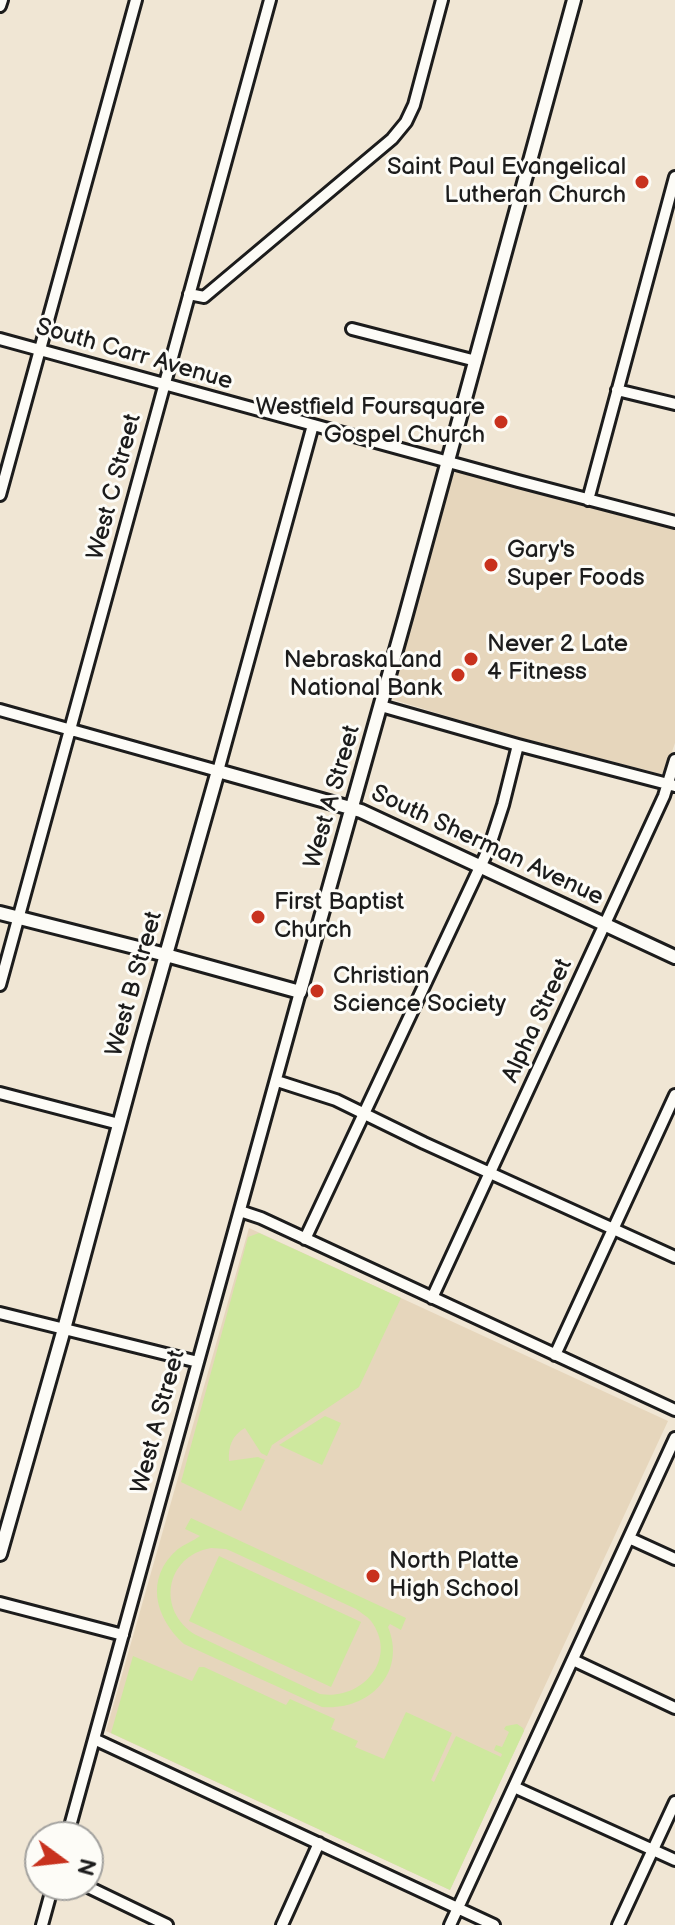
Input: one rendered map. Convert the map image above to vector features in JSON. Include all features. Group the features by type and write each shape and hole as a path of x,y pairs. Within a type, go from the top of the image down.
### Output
{"street":[{"path":"0,495 136,0"},
{"name":"West C Street","path":"0,985 270,0"},
{"path":"189,294 204,297 392,139 406,122 414,105 442,0"},
{"name":"West A Street","path":"71,1821 574,0"},
{"path":"588,500 675,177"},
{"path":"352,329 476,361"},
{"name":"South Carr Avenue","path":"0,339 675,522"},
{"path":"617,390 675,404"},
{"name":"West B Street","path":"0,1554 313,425"},
{"path":"381,706 671,785"},
{"name":"South Sherman Avenue","path":"0,710 353,808 675,957"},
{"path":"305,1239 489,848 518,745"},
{"name":"Alpha Street","path":"432,1298 671,785 675,760"},
{"path":"0,913 300,992"},
{"path":"277,1081 336,1100 675,1257"},
{"path":"0,1093 119,1124"},
{"path":"555,1355 675,1095"},
{"path":"240,1211 675,1410"},
{"path":"0,1313 198,1362"},
{"path":"450,1925 675,1438"},
{"path":"629,1538 675,1559"},
{"path":"0,1603 123,1635"},
{"path":"573,1660 675,1708"},
{"path":"94,1739 494,1925"},
{"path":"514,1787 675,1860"},
{"path":"618,1925 675,1802"},
{"path":"282,1925 319,1843"},
{"path":"104,1895 167,1925"},
{"path":"42,1925 49,1901"}],"shaded area":[{"path":"457,471 675,527 675,743 665,772 661,774 499,732 391,699 453,475"},
{"name":"North Platte High School","path":"249,1228 668,1421 450,1890 106,1731"}],"green space":[{"path":"259,1233 401,1298 359,1387 272,1445 267,1456 261,1453 245,1428 234,1438 229,1461 258,1457 265,1460 241,1511 181,1482 248,1237"},
{"path":"325,1416 341,1423 322,1465 279,1445"},
{"path":"191,1518 406,1618 401,1630 390,1624 388,1627 393,1644 392,1659 388,1674 380,1686 355,1703 322,1707 184,1644 174,1634 160,1610 157,1585 167,1560 178,1549 200,1536 185,1529","holes":["211,1548 226,1549 356,1609 368,1618 379,1635 381,1649 372,1674 350,1691 320,1694 196,1635 183,1625 171,1599 175,1573 196,1553"]},
{"path":"219,1556 361,1622 331,1687 189,1621"},
{"path":"133,1656 192,1681 199,1667 204,1667 286,1705 290,1699 335,1719 331,1729 358,1741 355,1747 384,1759 406,1712 452,1733 431,1780 434,1782 456,1736 501,1757 502,1754 494,1750 496,1745 502,1747 509,1732 504,1729 506,1726 517,1724 524,1731 450,1890 111,1733"}],"place":[{"name":"Saint Paul Evangelical Lutheran Church","path":"642,182"},
{"name":"Westfield Foursquare Gospel Church","path":"501,422"},
{"name":"Gary's Super Foods","path":"491,565"},
{"name":"Never 2 Late 4 Fitness","path":"471,659"},
{"name":"NebraskaLand National Bank","path":"458,675"},
{"name":"First Baptist Church","path":"258,917"},
{"name":"Christian Science Society","path":"317,991"},
{"name":"North Platte High School","path":"373,1576"}]}
